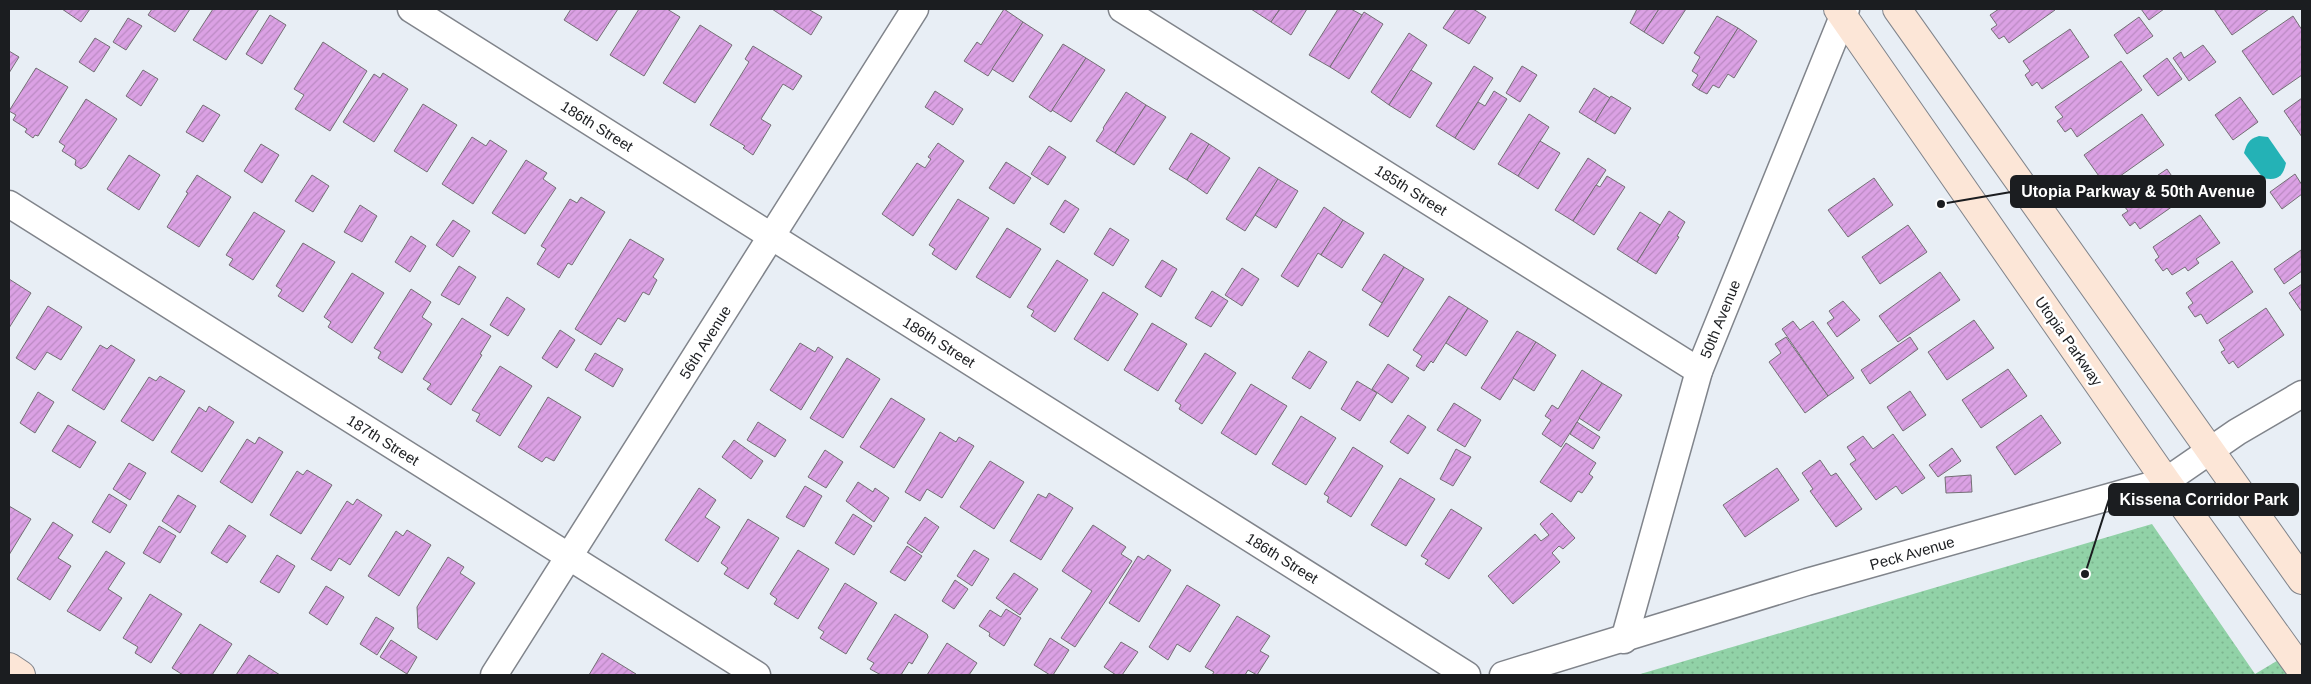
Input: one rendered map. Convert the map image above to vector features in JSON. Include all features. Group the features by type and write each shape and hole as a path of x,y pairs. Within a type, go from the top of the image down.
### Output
{"main road":[{"path":"1897,9 2302,580"},
{"name":"Utopia Parkway","path":"1840,11 2166,481 2302,671"},
{"path":"9,667 21,675"}],"street":[{"name":"186th Street","path":"411,9 1467,675"},
{"name":"56th Avenue","path":"494,675 915,9"},
{"name":"185th Street","path":"1122,9 1699,371"},
{"name":"50th Avenue","path":"1624,640 1699,371 1840,11"},
{"name":"187th Street","path":"9,204 756,675"},
{"name":"Peck Avenue","path":"1503,675 1624,640 1807,582 2166,481 2210,450 2302,394"}],"green space":[{"path":"2152,524 2255,674 2302,646 2302,675 1637,675"}],"water":[{"path":"2259,136 2268,137 2286,163 2279,177 2272,179 2263,178 2244,153 2249,142"}],"building":[{"path":"62,9 90,9 81,22"},
{"path":"152,9 190,9 175,32 148,15"},
{"path":"213,9 259,9 226,60 193,40"},
{"path":"571,9 618,9 597,41 564,20"},
{"path":"639,9 667,9 680,17 644,76 610,55"},
{"path":"772,9 808,9 822,17 811,35"},
{"path":"1004,9 1023,22 988,76 964,61 977,42 981,45"},
{"path":"1251,9 1280,9 1271,22"},
{"path":"1280,9 1307,9 1291,35 1271,22"},
{"path":"1338,9 1351,9 1362,15 1330,67 1309,55"},
{"path":"1456,9 1473,9 1486,17 1469,44 1443,28"},
{"path":"1637,9 1659,9 1644,32 1630,23"},
{"path":"1659,9 1686,9 1663,44 1644,32"},
{"path":"1999,9 2055,10 2009,43 2004,36 1999,39 1991,29 1997,25 1990,15"},
{"path":"2141,9 2164,9 2149,20"},
{"path":"2214,9 2269,9 2232,35"},
{"path":"1364,12 1383,24 1349,79 1330,67"},
{"path":"270,15 286,25 262,64 246,54"},
{"path":"1717,16 1738,28 1699,90 1692,85 1698,75 1692,71 1700,57 1694,53"},
{"path":"2293,16 2302,30 2302,75 2273,95 2242,51"},
{"path":"2139,17 2153,36 2127,54 2114,35"},
{"path":"128,18 142,26 126,50 113,42"},
{"path":"1023,22 1043,35 1013,82 992,69"},
{"path":"700,25 732,45 695,103 663,83"},
{"path":"1738,28 1757,41 1734,78 1728,74 1719,88 1713,85 1707,94 1699,90"},
{"path":"2070,29 2089,57 2042,89 2037,82 2032,86 2025,75 2030,71 2023,61"},
{"path":"1409,33 1427,45 1389,105 1371,92"},
{"path":"95,38 110,47 94,72 79,62"},
{"path":"323,42 367,71 330,131 295,109 304,95 294,89"},
{"path":"1063,44 1086,58 1051,112 1029,97"},
{"path":"2203,45 2216,62 2189,81 2173,58 2181,52 2184,58"},
{"path":"753,46 802,76 793,90 783,84 761,119 771,125 753,155 743,148 745,146 710,125 749,62 745,59"},
{"path":"9,51 19,57 9,73"},
{"path":"1086,58 1105,70 1071,122 1052,110"},
{"path":"2167,58 2182,79 2158,96 2143,76"},
{"path":"2121,61 2142,90 2077,137 2071,128 2065,132 2057,121 2063,117 2055,107"},
{"path":"1474,66 1493,78 1455,138 1436,126"},
{"path":"1522,66 1537,75 1520,102 1506,93"},
{"path":"36,68 68,87 38,136 35,135 33,138 25,132 27,129 13,120 16,115 9,111"},
{"path":"143,70 158,79 141,106 126,96"},
{"path":"1411,70 1432,83 1410,118 1389,105"},
{"path":"383,73 408,89 374,142 343,122 374,74 380,78"},
{"path":"1594,88 1610,98 1595,122 1579,112"},
{"path":"935,91 963,109 953,125 925,107"},
{"path":"1494,91 1507,99 1474,150 1455,138 1478,102 1485,106"},
{"path":"1126,92 1146,105 1115,153 1096,141"},
{"path":"1611,96 1631,108 1615,134 1595,122"},
{"path":"2240,97 2258,122 2233,140 2215,115"},
{"path":"2302,98 2302,137 2284,111"},
{"path":"86,99 117,119 86,166 81,169 75,165 76,160 62,151 65,146 59,142"},
{"path":"423,104 457,125 427,172 394,151"},
{"path":"203,105 220,115 203,142 186,132"},
{"path":"1146,105 1166,117 1134,165 1115,153"},
{"path":"1529,114 1549,127 1518,176 1498,164"},
{"path":"2142,114 2164,145 2106,186 2084,155"},
{"path":"1191,133 1209,144 1187,180 1169,169"},
{"path":"472,137 486,146 490,140 507,151 473,204 442,184"},
{"path":"1540,141 1560,153 1538,189 1518,176"},
{"path":"938,143 964,161 913,236 882,214 917,163 925,168 931,159 928,157"},
{"path":"261,144 279,155 262,183 244,171"},
{"path":"1209,144 1230,158 1207,194 1187,180"},
{"path":"1049,146 1066,157 1048,185 1031,174"},
{"path":"129,155 160,175 139,210 107,189"},
{"path":"1588,158 1606,170 1573,221 1555,210"},
{"path":"526,160 547,173 543,179 556,188 525,234 492,213"},
{"path":"1006,162 1031,178 1014,204 989,188"},
{"path":"1259,167 1278,179 1245,231 1226,219"},
{"path":"2167,169 2186,197 2140,229 2135,222 2130,226 2122,215 2128,211 2120,201"},
{"path":"2295,174 2302,185 2302,194 2282,209 2270,192"},
{"path":"197,175 231,197 199,247 167,227"},
{"path":"312,175 329,186 313,212 295,201"},
{"path":"1607,176 1625,187 1594,235 1573,221 1596,185 1600,187"},
{"path":"1874,178 1893,205 1848,237 1828,210"},
{"path":"1278,179 1298,191 1276,228 1255,215"},
{"path":"581,197 605,212 572,265 568,263 559,278 537,264 546,249 541,246 570,199 577,203"},
{"path":"958,199 989,218 956,270 932,254 935,249 929,245"},
{"path":"1065,200 1079,209 1064,233 1050,224"},
{"path":"360,205 377,216 362,242 344,232"},
{"path":"1324,207 1343,220 1321,255 1318,253 1298,287 1281,276"},
{"path":"1669,211 1685,222 1677,236 1679,237 1656,274 1637,262"},
{"path":"254,212 285,231 253,280 229,265 233,259 226,255"},
{"path":"1640,212 1660,225 1637,262 1617,249"},
{"path":"2200,215 2220,243 2196,259 2199,263 2188,271 2185,267 2172,275 2167,268 2163,271 2155,260 2159,257 2153,247"},
{"path":"453,220 470,231 453,257 436,245"},
{"path":"1343,220 1364,233 1342,268 1321,255"},
{"path":"1908,225 1927,252 1880,284 1862,257"},
{"path":"1007,228 1041,249 1010,298 976,277"},
{"path":"1110,228 1129,240 1113,266 1094,254"},
{"path":"411,236 426,246 410,272 395,262"},
{"path":"630,239 664,259 653,277 657,280 649,295 643,292 625,322 618,318 601,345 575,329"},
{"path":"303,243 335,262 303,312 278,296 282,290 276,286"},
{"path":"2301,250 2302,271 2284,284 2274,269"},
{"path":"1384,254 1404,267 1382,303 1362,290"},
{"path":"1057,260 1088,280 1055,332 1031,316 1034,311 1027,307"},
{"path":"1162,260 1177,269 1161,297 1145,287"},
{"path":"2232,261 2253,292 2207,324 2201,314 2195,317 2188,307 2193,303 2186,293"},
{"path":"459,266 476,277 459,305 441,295"},
{"path":"1404,267 1424,279 1388,337 1369,325"},
{"path":"1242,268 1259,279 1242,306 1225,295"},
{"path":"1940,272 1960,300 1898,342 1879,316"},
{"path":"352,273 384,293 352,343 328,327 331,322 324,317"},
{"path":"9,279 31,293 9,328"},
{"path":"2302,284 2302,312 2289,293"},
{"path":"411,289 431,302 422,317 432,324 402,373 378,358 381,352 374,348"},
{"path":"1212,291 1228,301 1211,327 1195,318"},
{"path":"1103,292 1138,314 1108,361 1074,339"},
{"path":"1449,296 1468,308 1433,363 1431,361 1424,371 1416,366 1422,356 1413,350"},
{"path":"507,297 525,309 508,336 490,325"},
{"path":"1843,301 1860,320 1837,337 1827,323 1834,318 1829,311"},
{"path":"48,306 82,327 61,360 47,352 35,370 16,358"},
{"path":"1468,308 1488,321 1466,356 1446,343"},
{"path":"2266,308 2284,335 2238,368 2233,361 2229,364 2221,352 2225,350 2219,340"},
{"path":"462,318 491,336 480,354 482,355 451,405 427,389 431,384 423,379"},
{"path":"1974,320 1994,348 1947,380 1928,352"},
{"path":"1793,321 1800,330 1813,321 1854,378 1828,396 1782,329"},
{"path":"1152,323 1187,344 1158,391 1124,370"},
{"path":"560,330 575,340 557,368 542,358"},
{"path":"1517,331 1536,342 1500,400 1481,388"},
{"path":"1786,337 1828,396 1805,413 1769,362 1781,353 1775,344"},
{"path":"1910,337 1918,349 1870,384 1861,370"},
{"path":"1536,342 1556,355 1534,391 1513,378"},
{"path":"800,343 815,352 818,347 833,357 801,410 770,390"},
{"path":"100,345 107,349 111,345 135,360 104,410 72,390"},
{"path":"1309,351 1327,362 1310,389 1292,378"},
{"path":"595,353 623,369 613,387 585,370"},
{"path":"1205,353 1236,373 1202,424 1179,409 1181,405 1175,401"},
{"path":"847,358 880,379 843,438 810,418"},
{"path":"1388,364 1409,378 1392,403 1372,389"},
{"path":"500,366 532,386 500,436 476,421 480,414 472,410"},
{"path":"2008,369 2027,396 1981,428 1962,400"},
{"path":"1582,370 1602,383 1561,447 1542,434 1551,420 1545,416 1552,405 1558,409"},
{"path":"160,376 185,391 153,441 121,421 149,377 156,381"},
{"path":"1357,381 1377,393 1360,421 1341,409"},
{"path":"1602,383 1622,395 1599,431 1579,418"},
{"path":"1251,384 1287,406 1256,455 1221,433"},
{"path":"1910,391 1926,415 1903,431 1887,407"},
{"path":"38,392 54,402 35,433 20,423"},
{"path":"548,397 581,417 554,461 546,457 542,462 518,447"},
{"path":"891,398 925,419 894,468 860,447"},
{"path":"1454,403 1481,420 1465,447 1437,430"},
{"path":"209,406 234,422 202,472 171,452 199,407 206,412"},
{"path":"1408,415 1426,427 1408,454 1390,442"},
{"path":"2041,415 2061,443 2015,475 1996,447"},
{"path":"1301,416 1336,438 1306,485 1272,464"},
{"path":"758,422 786,440 775,457 747,440"},
{"path":"1577,422 1600,437 1593,449 1570,434"},
{"path":"68,425 96,442 80,468 52,451"},
{"path":"940,432 956,442 959,437 974,446 942,498 927,489 920,501 905,492"},
{"path":"1893,434 1925,478 1902,494 1896,486 1876,500 1850,464 1856,460 1847,447 1863,436 1873,449"},
{"path":"259,437 283,452 252,503 220,482 247,439 255,444"},
{"path":"734,440 763,461 751,479 722,457"},
{"path":"1566,443 1596,463 1589,474 1593,477 1582,493 1578,491 1571,502 1540,482"},
{"path":"1353,447 1383,466 1351,517 1327,502 1329,497 1324,494"},
{"path":"1952,448 1961,461 1938,477 1929,465"},
{"path":"1456,449 1471,457 1453,486 1440,479"},
{"path":"825,450 843,462 826,488 808,477"},
{"path":"1820,460 1831,476 1836,473 1862,509 1836,527 1810,491 1813,489 1802,473"},
{"path":"990,461 1024,482 994,529 960,507"},
{"path":"129,463 146,473 130,500 113,489"},
{"path":"1777,468 1799,500 1745,537 1723,505"},
{"path":"307,470 332,485 301,534 270,515 297,471 303,475"},
{"path":"1971,475 1972,492 1946,493 1945,477"},
{"path":"1400,478 1435,499 1406,546 1371,525"},
{"path":"858,482 873,492 875,488 889,498 874,522 846,501"},
{"path":"805,486 822,496 804,527 786,517"},
{"path":"699,488 716,500 705,517 720,527 698,562 665,540"},
{"path":"1049,493 1073,508 1041,560 1010,541 1038,494 1046,498"},
{"path":"109,494 127,505 110,533 92,522"},
{"path":"178,495 196,506 180,533 162,521"},
{"path":"357,499 382,515 350,565 339,558 331,571 311,559 347,501 353,505"},
{"path":"9,506 31,519 9,555"},
{"path":"1451,509 1482,528 1449,579 1425,564 1428,560 1421,556"},
{"path":"1552,513 1575,538 1563,549 1559,546 1552,553 1560,562 1513,604 1488,576 1535,534 1541,541 1549,535 1540,524"},
{"path":"853,514 872,526 854,555 835,543"},
{"path":"925,517 939,527 922,553 907,543"},
{"path":"748,519 779,538 748,589 724,574 728,568 721,563"},
{"path":"53,522 73,535 58,558 71,566 50,600 17,579"},
{"path":"229,525 246,536 227,563 211,553"},
{"path":"1093,525 1126,547 1121,554 1132,561 1075,647 1061,638 1092,591 1062,571"},
{"path":"159,526 176,536 160,563 143,553"},
{"path":"407,530 431,545 399,596 368,576 396,531 403,536"},
{"path":"907,546 922,556 905,581 890,572"},
{"path":"798,550 829,569 798,619 774,604 777,599 770,594"},
{"path":"974,550 989,559 972,586 957,576"},
{"path":"106,551 125,563 108,589 122,598 100,631 67,611"},
{"path":"277,555 295,566 279,593 260,582"},
{"path":"1148,555 1171,570 1139,622 1109,603 1138,556 1144,560"},
{"path":"448,557 464,567 460,573 475,583 437,640 418,628 417,607"},
{"path":"1014,573 1038,589 1020,615 996,598"},
{"path":"955,580 968,589 954,609 942,601"},
{"path":"845,583 877,603 846,654 820,638 824,632 818,628"},
{"path":"1187,585 1220,605 1190,652 1177,644 1168,660 1149,647"},
{"path":"326,586 344,597 327,625 309,613"},
{"path":"150,594 182,614 151,663 135,653 138,647 123,638"},
{"path":"1006,609 1021,618 1004,646 989,636 990,633 979,626 990,610 1001,617"},
{"path":"895,614 927,634 928,637 912,664 909,662 901,675 881,675 870,669 874,663 867,659"},
{"path":"1237,616 1270,636 1260,651 1269,656 1257,675 1248,670 1245,675 1212,675 1214,672 1205,667"},
{"path":"376,617 394,628 377,655 360,644"},
{"path":"200,624 232,644 212,675 183,675 172,668"},
{"path":"1050,638 1069,650 1053,675 1034,665"},
{"path":"391,640 417,657 407,674 380,657"},
{"path":"1121,642 1138,652 1122,675 1116,675 1104,667"},
{"path":"947,643 977,663 969,675 927,675"},
{"path":"602,653 636,674 636,675 589,675"},
{"path":"249,655 280,675 236,675"}],"place":[{"name":"Utopia Parkway & 50th Avenue","path":"1941,204"},
{"name":"Kissena Corridor Park","path":"2085,574"}]}
